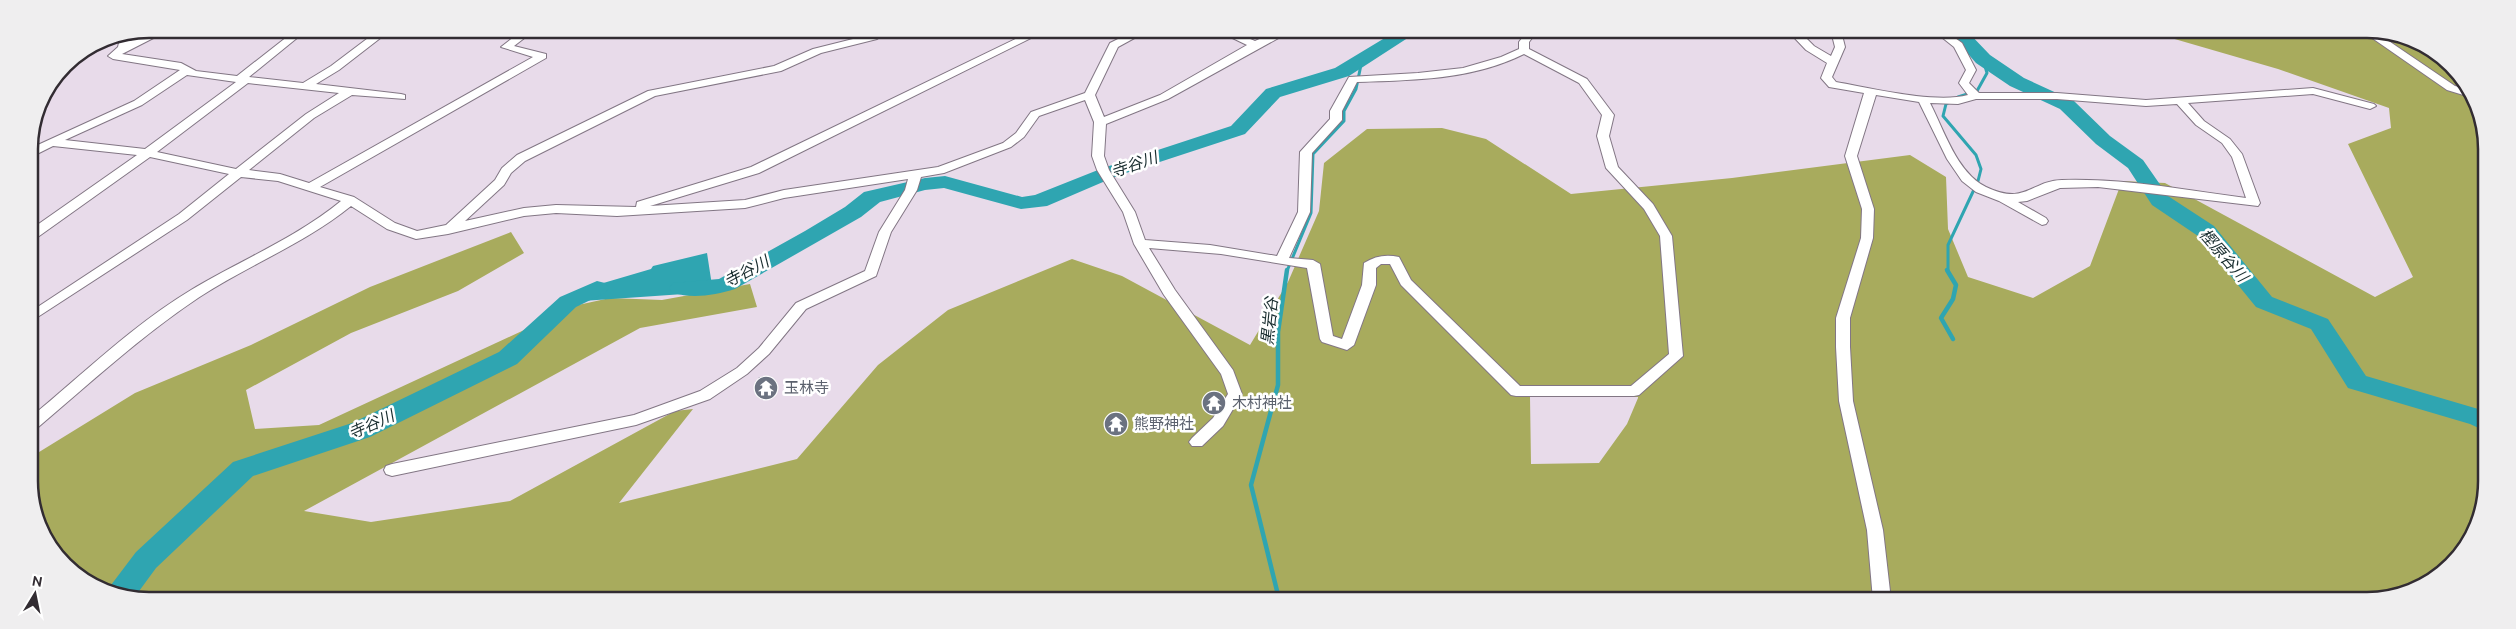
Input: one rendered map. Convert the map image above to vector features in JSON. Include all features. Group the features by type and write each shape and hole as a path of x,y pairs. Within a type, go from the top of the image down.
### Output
{"street":[{"path":"146,38 123,48 112,56 181,66 193,74 401,97"},
{"path":"38,230 148,153 292,38"},
{"path":"305,86 335,68 375,38"},
{"path":"309,188 542,56 506,46 518,38"},
{"path":"447,230 500,182 506,171 521,158 644,97 683,87 777,69 818,51 868,38"},
{"path":"617,212 755,170 1026,38"},
{"path":"51,142 148,153 240,173 280,178 350,200 391,226 416,235 447,230 524,212 556,210 617,212 745,204 784,194 913,182 1007,145 1020,135 1035,114 1089,95 1114,45 1128,38"},
{"path":"1239,38 1255,45"},
{"path":"1100,122 1164,97 1270,38"},
{"path":"1524,50 1524,42 1527,38"},
{"path":"1800,38 1810,48 1833,62"},
{"path":"1838,38 1840,47 1826,78 1832,85 1923,99 1958,101 1971,93 2057,96 2146,103 2313,90 2370,106"},
{"path":"1948,38 1958,45 1970,70 1964,83 1971,93"},
{"path":"2378,38 2451,88 2463,92"},
{"path":"123,48 124,41"},
{"path":"1287,261 1304,212 1306,152 1336,120 1336,111 1360,79 1414,78 1470,68 1513,56 1524,50"},
{"path":"1140,244 1206,248 1313,264 1327,339 1347,345 1369,286 1369,266 1378,260 1394,260 1406,282 1516,391 1634,392 1676,356 1666,236 1649,207 1612,168 1603,136 1608,115 1584,81 1524,50"},
{"path":"38,149 138,103 187,70"},
{"path":"1870,90 1870,99 1851,156 1868,210 1867,238 1843,318 1843,347 1846,401 1875,530 1881,591"},
{"path":"38,313 177,222 310,116 349,92"},
{"path":"1089,95 1100,122 1098,156 1105,173 1129,212 1140,244 1169,292 1228,373 1235,394 1218,422 1197,442"},
{"path":"1923,99 1953,159 1966,178 1977,186 2042,221"},
{"path":"2002,198 2023,198 2058,184 2098,183 2254,203 2238,157 2226,141 2200,123 2180,101"},
{"path":"392,470 636,420 705,395 742,371 764,351 801,306 871,273 884,232 913,182"},
{"path":"38,419 152,324 194,294 309,231 350,200"}],"green space":[{"path":"2171,38 2375,38 2396,41 2423,52 2446,70 2460,87 2473,113 2478,134 2478,495 2470,523 2464,536 2451,554 2423,577 2396,588 2375,591 148,592 113,586 99,580 75,564 52,536 41,509 38,488 38,453 135,393 251,345 370,287 511,232 524,253 458,291 351,333 246,390 255,429 319,425 578,305 610,298 662,300 750,284 757,307 640,328 304,511 371,522 510,501 675,411 693,409 619,503 797,459 878,365 948,310 1072,259 1122,276 1250,345 1288,282 1319,211 1324,163 1367,129 1442,128 1486,139 1571,194 1732,178 1910,155 1946,177 1948,229 1968,277 2033,298 2090,266 2122,181 2165,183 2375,297 2413,277 2348,144 2391,128 2389,108 2278,69","holes":["1530,397 1638,398 1627,424 1599,463 1531,464"]}],"water":[{"path":"707,253 713,292 568,302 583,289 651,269 653,266"}],"waterway":[{"name":"寺谷川","path":"681,288 713,288 727,284 813,236 853,212 872,197 925,184 945,182 1021,203 1039,201 1110,172 1238,130 1273,93 1342,72 1398,38"},
{"name":"樫原谷川","path":"1964,38 1983,59 2017,82 2067,105 2103,140 2136,164 2160,200 2206,231 2264,302 2320,324 2357,382 2478,418"},
{"path":"1958,97 1977,91 1987,73 1983,59"},
{"name":"黒岩谷","path":"1287,271 1311,213 1313,154 1344,121 1344,111 1356,89 1362,60"},
{"path":"1948,271 1948,245 1978,181 1981,169 1976,155 1943,116 1946,104 1950,102"},
{"name":"黒岩谷","path":"1277,591 1251,485 1278,385 1278,332 1287,270"},
{"path":"1947,270 1956,285 1953,299 1941,318 1953,339"},
{"name":"寺谷川","path":"125,589 146,560 243,469 361,430 508,358 568,302 597,288"}],"place":[{"name":"玉林寺","path":"766,388"},
{"name":"木村神社","path":"1214,403"},
{"name":"熊野神社","path":"1116,424"}]}
